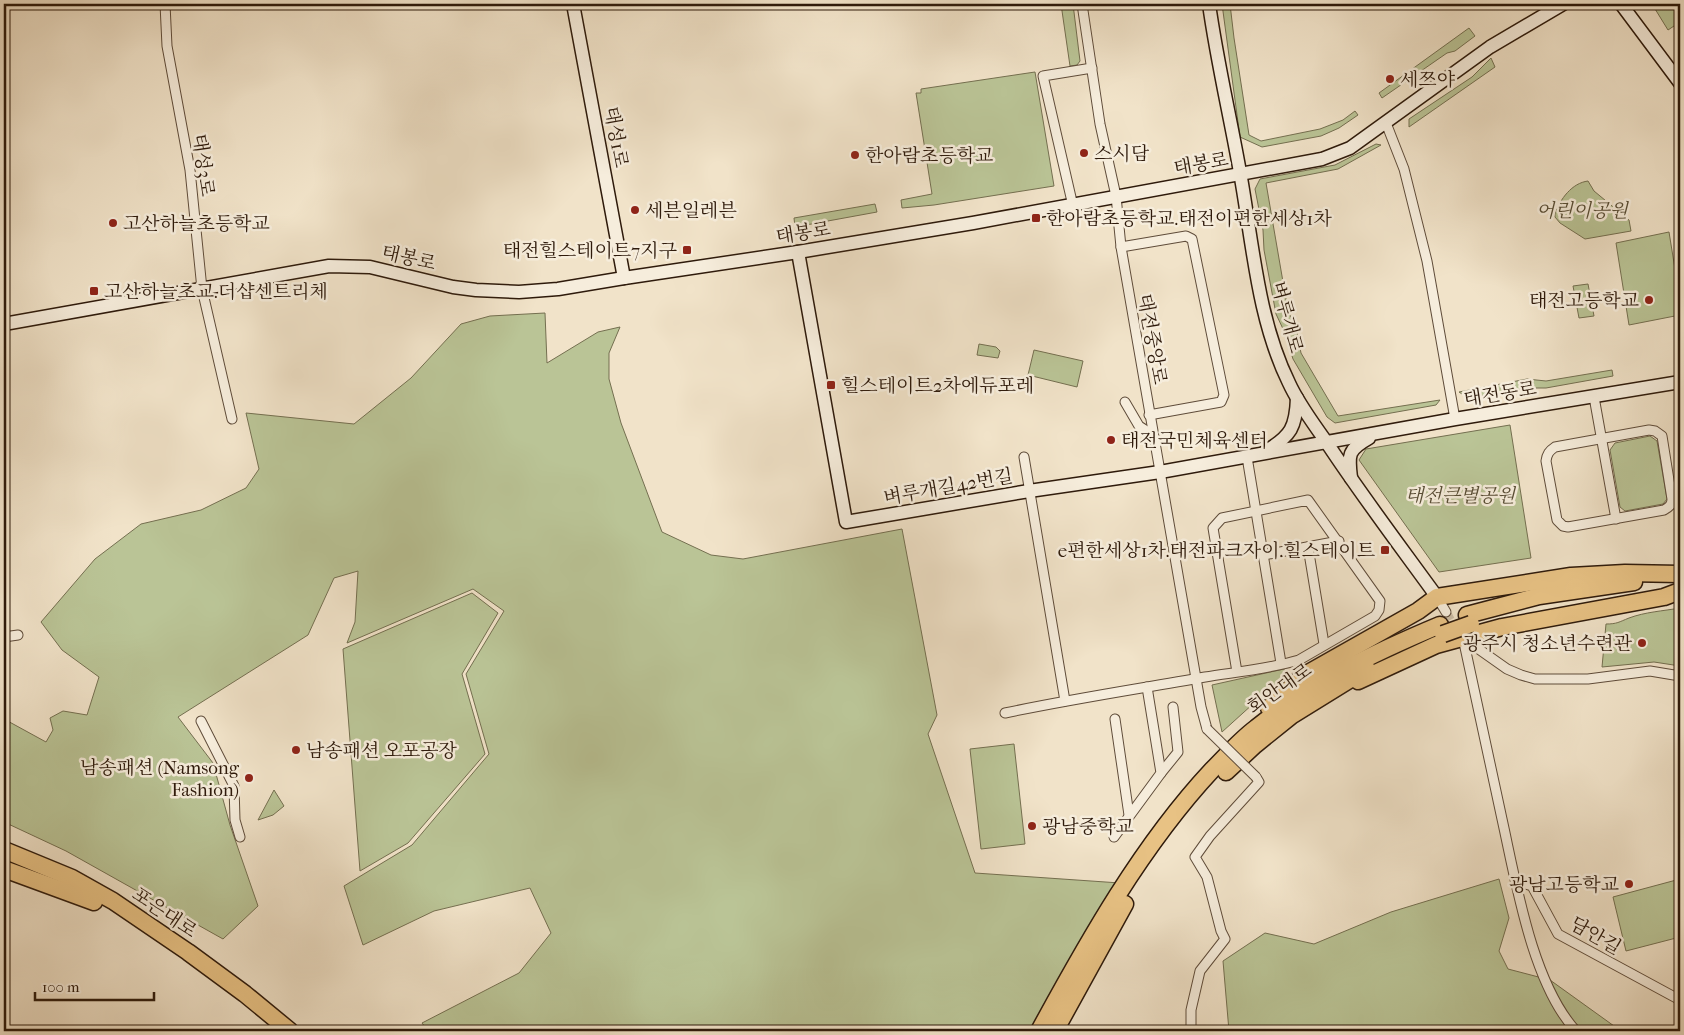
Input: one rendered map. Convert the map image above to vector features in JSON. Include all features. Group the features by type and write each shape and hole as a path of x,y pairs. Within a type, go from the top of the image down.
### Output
{"highway":[{"path":"1255,729 1268,709 1303,676 1418,611 1437,597 1572,576 1625,573 1680,574"},
{"name":"회안대로","path":"1039,1031 1135,868 1166,824 1199,785 1255,729 1320,682 1384,648 1455,626 1539,596 1680,574"},
{"name":"회안대로","path":"1055,1031 1139,879 1210,787 1254,745 1291,716 1330,690 1394,654 1455,626 1565,602 1630,593 1680,590"},
{"path":"4,841 44,859 72,878"},
{"name":"포은대로","path":"4,850 72,878 113,902 188,952 245,994 290,1031"},
{"name":"포은대로","path":"4,859 63,885 126,920 185,960 275,1031"},
{"path":"4,868 94,902"}],"street":[{"name":"태성3로","path":"165,4 167,46 190,170 202,290 232,419"},
{"name":"태성1로","path":"573,4 624,278"},
{"name":"태전중앙로","path":"1082,4 1100,124 1116,196 1121,248 1149,415 1196,679 1207,729 1259,782 1210,836 1195,858 1207,878 1221,931 1225,939 1200,971 1191,1010 1191,1031"},
{"name":"벼루개로","path":"1209,4 1213,38 1240,175 1259,286 1267,321 1283,370 1297,398 1351,480 1437,597"},
{"name":"태봉로","path":"4,324 329,266 370,267 453,287 496,292 558,289 798,252 1073,206 1116,196 1322,159 1350,148 1490,47 1563,4"},
{"path":"1620,4 1680,83"},
{"path":"1073,206 1043,76 1092,68"},
{"path":"1386,123 1404,170 1427,261 1454,419"},
{"path":"1121,248 1186,236 1192,239 1224,395 1221,402 1149,415"},
{"name":"벼루개길42번길","path":"798,252 846,522 1029,491 1160,472 1327,442"},
{"name":"태전동로","path":"1327,442 1680,382"},
{"path":"1594,397 1616,519"},
{"path":"1281,663 1256,512 1254,456 1287,437 1296,415 1297,398"},
{"path":"1125,402 1139,426 1153,435"},
{"path":"1649,430 1655,431 1662,436 1672,503 1664,510 1616,519 1568,527 1559,524 1546,455 1555,446 1649,430"},
{"path":"1351,480 1349,460 1351,451 1360,443 1379,432"},
{"path":"1024,457 1065,701"},
{"path":"1005,713 1065,701 1236,672 1299,660 1375,616 1380,610 1380,601 1308,500 1222,518 1213,528 1236,672"},
{"path":"1264,555 1339,541"},
{"path":"1308,547 1324,644"},
{"path":"1437,597 1455,626 1516,881 1541,972 1554,1000 1576,1031"},
{"path":"1455,626 1507,669 1535,679 1588,679 1650,671 1680,676"},
{"path":"4,637 18,635"},
{"path":"1146,687 1161,773"},
{"path":"1114,837 1178,752 1173,707"},
{"path":"1115,719 1129,815"},
{"path":"201,721 234,786 235,820 240,837"},
{"name":"담안길","path":"1516,881 1532,886 1558,934 1680,1000"}],"green space":[{"path":"1061,4 1073,4 1080,61 1077,65 1070,66"},
{"path":"1222,4 1230,4 1249,135 1261,141 1320,129 1343,120 1355,111 1358,115 1339,128 1321,136 1262,147 1240,137"},
{"path":"1652,4 1671,4 1680,22 1668,30"},
{"path":"1469,28 1475,36 1382,98 1379,93"},
{"path":"1491,58 1495,67 1409,127 1409,119 1472,77"},
{"path":"1035,72 1054,186 934,205 902,208 901,200 932,194 916,93 921,93 921,89"},
{"path":"1376,144 1381,145 1338,169 1266,183 1288,311 1296,328 1301,353 1338,416 1440,400 1436,405 1335,423 1327,417 1293,359 1276,314 1255,189 1260,179 1335,165"},
{"name":"어린이공원","path":"1588,181 1594,191 1629,220 1631,231 1585,239 1560,223 1555,214 1563,197 1572,188"},
{"path":"875,204 877,212 795,227 794,218"},
{"path":"1669,232 1680,300 1680,315 1629,325 1616,243"},
{"path":"1588,284 1594,316 1579,318 1573,286"},
{"path":"545,313 547,363 598,332 620,327 609,353 609,379 621,423 662,532 711,555 743,559 902,529 937,715 928,734 975,873 1120,883 1032,1031 428,1031 422,1023 519,973 551,933 530,888 434,911 363,945 344,886 412,845 489,754 466,674 504,611 473,589 347,643 355,622 358,571 334,578 308,635 178,717 213,763 230,825 258,906 223,939 66,851 4,822 4,719 46,742 53,730 50,718 63,711 87,715 99,677 62,650 41,622 95,559 141,524 201,510 246,488 259,469 246,413 354,424 411,378 461,324 490,316"},
{"path":"979,344 996,347 1000,351 998,358 977,355"},
{"path":"1034,350 1083,361 1077,387 1028,375"},
{"path":"1612,370 1613,376 1546,388 1527,388 1468,398 1459,392 1527,379 1546,381"},
{"name":"태전큰별공원","path":"1510,425 1531,558 1439,572 1359,460 1366,449"},
{"path":"1650,436 1657,441 1667,499 1663,504 1625,511 1620,507 1610,450 1615,443"},
{"path":"472,593 498,613 462,674 485,754 408,843 360,871 343,649"},
{"name":"광주시 청소년수련관","path":"1680,608 1680,666 1654,662 1602,667 1606,624 1618,623 1641,614"},
{"path":"1284,669 1285,675 1222,732 1212,685"},
{"path":"1014,744 1025,844 981,849 970,749"},
{"path":"274,790 284,806 273,815 258,820"},
{"path":"1499,879 1509,918 1499,951 1508,969 1550,980 1621,1031 1229,1031 1223,961 1265,933 1314,944 1391,912"},
{"path":"1680,879 1680,937 1626,951 1613,897"}],"tunnel":[{"path":"1446,612 1457,632"}],"place":[{"name":"세쯔야","path":"1390,79"},
{"name":"스시담","path":"1084,153"},
{"name":"한아람초등학교","path":"855,155"},
{"name":"세븐일레븐","path":"635,210"},
{"name":"한아람초등학교.태전이편한세상1차","path":"1036,218"},
{"name":"고산하늘초등학교","path":"113,223"},
{"name":"태전힐스테이트7지구","path":"687,250"},
{"name":"고산하늘초교.더샵센트리체","path":"94,291"},
{"name":"태전고등학교","path":"1649,300"},
{"name":"힐스테이트2차에듀포레","path":"831,385"},
{"name":"태전국민체육센터","path":"1111,440"},
{"name":"e편한세상1차.태전파크자이.힐스테이트","path":"1385,550"},
{"name":"광주시 청소년수련관","path":"1642,643"},
{"name":"남송패션 오포공장","path":"296,750"},
{"name":"남송패션 (Namsong Fashion)","path":"249,778"},
{"name":"광남중학교","path":"1032,826"},
{"name":"광남고등학교","path":"1629,884"}]}
